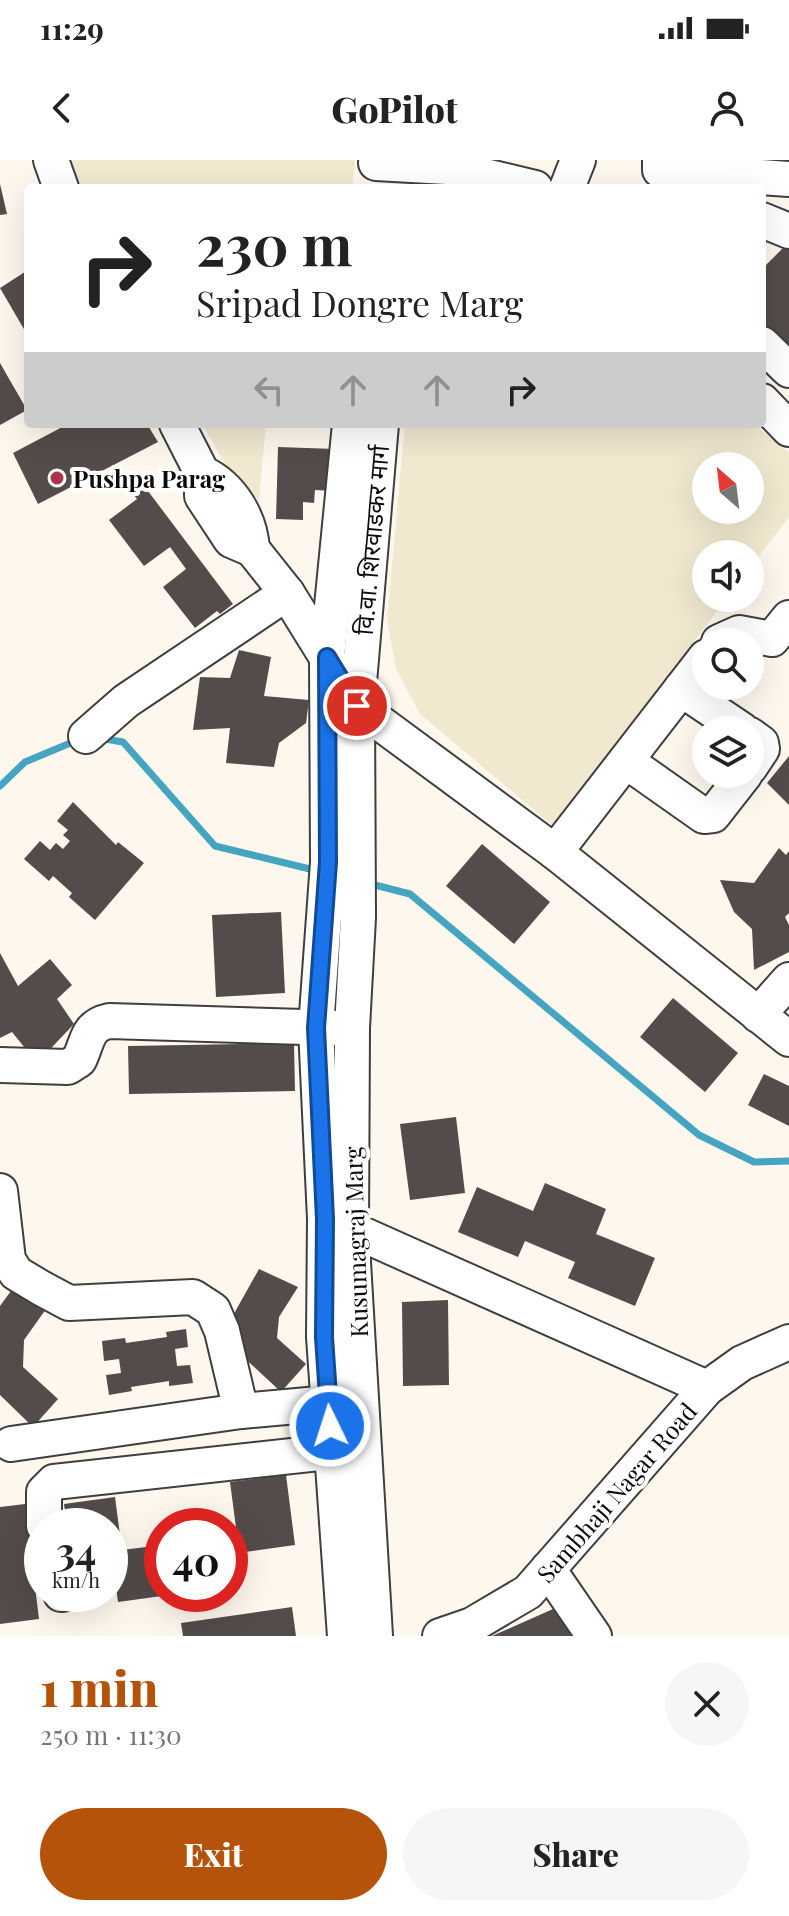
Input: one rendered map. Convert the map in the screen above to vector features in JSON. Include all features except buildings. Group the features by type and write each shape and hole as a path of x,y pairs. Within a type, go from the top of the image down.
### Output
{"street":[{"path":"51,160 60,184"},
{"path":"569,184 578,160"},
{"path":"660,165 789,179"},
{"path":"660,165 691,184"},
{"path":"389,171 447,167 518,184"},
{"path":"766,222 789,231"},
{"path":"766,348 789,370"},
{"path":"179,428 202,473 221,481 251,528 252,549 287,593 357,706 555,852 789,1039"},
{"name":"Kusumagraj Marg","path":"338,1223 316,1028 328,862 327,657 350,428"},
{"name":"वि.वा. शिरवाडकर मार्ग","path":"359,847 357,706 381,428"},
{"path":"86,736 126,701 287,593"},
{"path":"555,852 632,766 692,685"},
{"path":"688,693 722,716"},
{"path":"632,766 704,816 713,815 734,788"},
{"name":"Kusumagraj Marg","path":"359,847 352,1028 338,1223 324,1337 345,1402 348,1449 375,1636"},
{"path":"758,1015 789,980"},
{"path":"0,1065 68,1067 79,1060 88,1033 97,1024 109,1021 352,1028"},
{"path":"0,1191 8,1260 16,1273 41,1288 69,1303 193,1297 213,1310 222,1331 241,1411"},
{"path":"338,1223 707,1388"},
{"name":"Sambhaji Nagar Road","path":"440,1636 474,1630 528,1592 707,1388 742,1363 789,1342"},
{"path":"11,1444 241,1411 345,1402"},
{"path":"44,1508 44,1492 54,1482 348,1449"},
{"name":"Kusumagraj Marg","path":"345,1636 348,1449"},
{"path":"548,1569 594,1636"}],"shaded area":[{"path":"71,160 355,160 352,184 78,184"},
{"path":"204,428 266,428 259,500 237,485"},
{"path":"405,428 759,428 789,453 789,517 764,550 764,540 692,540 692,612 716,612 704,628 692,628 692,644 553,826 420,714 396,669 387,620"}],"waterway":[{"path":"99,738 123,742 215,846 314,870"},
{"path":"0,786 25,762 80,739"},
{"path":"371,884 410,894 699,1135 754,1162 789,1161"}],"place":[{"name":"Pushpa Parag","path":"57,478"}],"route":[{"path":"330,1426 324,1337 325,1219 316,1028 328,862 327,657 357,706"}]}
